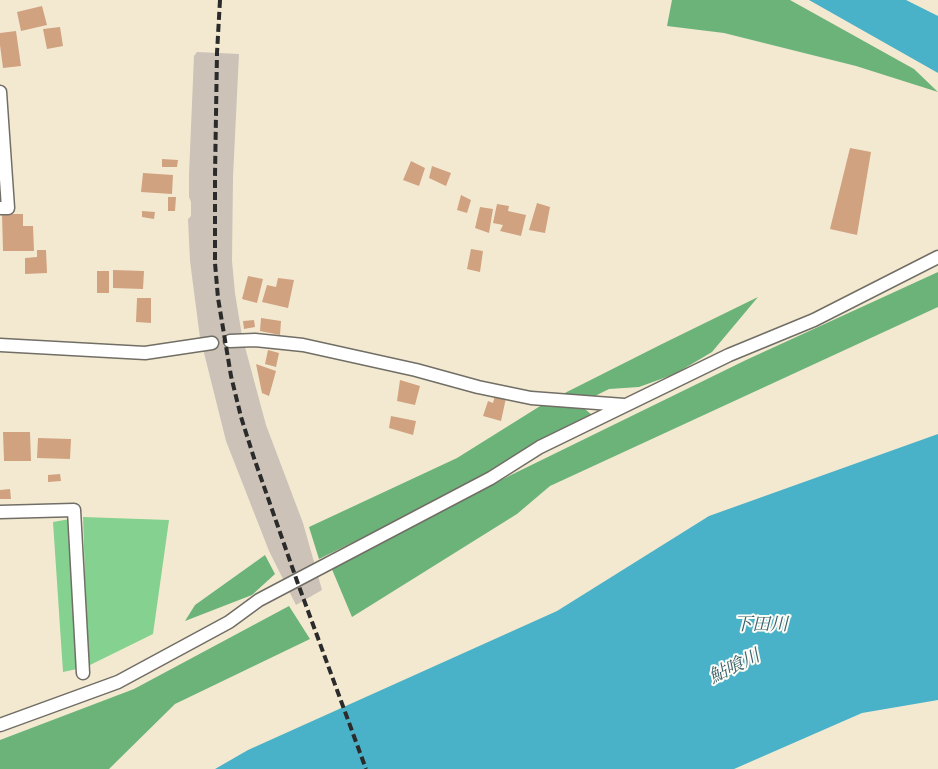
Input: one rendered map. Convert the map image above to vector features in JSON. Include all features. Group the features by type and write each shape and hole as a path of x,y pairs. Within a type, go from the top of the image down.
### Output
{"street":[{"path":"0,92 8,208 0,208"},
{"path":"0,725 118,682 229,622 259,600 491,478 540,447 729,355 814,320 938,257"},
{"path":"230,341 256,340 303,345 531,398 625,406"},
{"path":"0,345 145,353 212,343"},
{"path":"0,512 74,510 83,673"}],"shaded area":[{"path":"197,52 239,54 233,177 232,261 242,336 232,347 245,347 266,425 303,523 322,590 296,605 269,551 226,441 203,349 212,347 211,337 200,338 190,261 188,219 191,216 189,174 194,56"}],"green space":[{"path":"672,0 790,0 914,69 938,92 856,66 724,33 667,26"},
{"path":"938,272 938,307 550,486 517,514 352,617 331,567 511,475 746,360"},
{"path":"758,297 712,352 675,374 639,387 609,389 579,404 592,415 451,494 319,559 309,527 457,458 545,403"},
{"path":"83,517 169,520 153,634 88,666"},
{"path":"70,519 77,669 63,672 53,522"},
{"path":"265,555 275,574 252,595 185,621 195,605"},
{"path":"289,606 310,639 175,704 109,769 0,769 0,740 134,689"}],"water":[{"path":"809,0 906,0 938,16 938,73"},
{"name":"下田川","path":"938,434 938,700 862,713 734,769 215,769 248,750 557,611 709,516"}],"building":[{"path":"42,6 47,25 21,31 17,12"},
{"path":"60,27 63,46 47,49 43,29"},
{"path":"16,31 21,66 3,68 0,33"},
{"path":"850,148 871,152 857,235 830,229"},
{"path":"162,159 178,160 177,167 162,167"},
{"path":"411,161 425,168 419,186 403,180"},
{"path":"432,166 451,173 446,186 429,178"},
{"path":"143,173 173,175 172,194 141,192"},
{"path":"461,195 471,200 467,213 457,210"},
{"path":"168,197 176,197 175,211 168,211"},
{"path":"537,203 550,207 545,233 529,230"},
{"path":"497,204 509,206 508,211 526,215 521,236 500,231 503,225 493,223"},
{"path":"480,207 493,209 489,233 475,228"},
{"path":"142,211 155,212 154,219 142,217"},
{"path":"2,214 23,214 23,226 33,226 34,251 3,251"},
{"path":"471,249 483,251 480,272 467,269"},
{"path":"37,250 46,250 47,273 25,274 25,258 37,257"},
{"path":"113,270 144,271 143,289 113,288"},
{"path":"97,271 109,271 109,293 97,293"},
{"path":"248,276 263,279 257,303 242,299"},
{"path":"278,278 294,280 288,308 262,302 267,285 276,287"},
{"path":"137,298 151,298 151,323 136,322"},
{"path":"261,318 281,321 280,335 260,331"},
{"path":"254,320 255,327 244,329 243,321"},
{"path":"268,350 279,353 276,367 265,364"},
{"path":"256,364 276,371 269,396 262,393"},
{"path":"400,380 420,386 415,405 397,401"},
{"path":"495,395 506,398 501,421 483,416 488,401 493,403"},
{"path":"391,416 416,421 413,435 389,428"},
{"path":"3,432 30,432 31,461 4,461"},
{"path":"38,438 71,439 70,459 37,458"},
{"path":"60,474 61,481 48,482 48,475"},
{"path":"10,489 11,499 0,499 0,490"}],"railway":[{"path":"220,0 217,53 215,263 218,298 231,376 254,458 366,769"}],"water label":[{"name":"鮎喰川","path":"735,668"}]}
